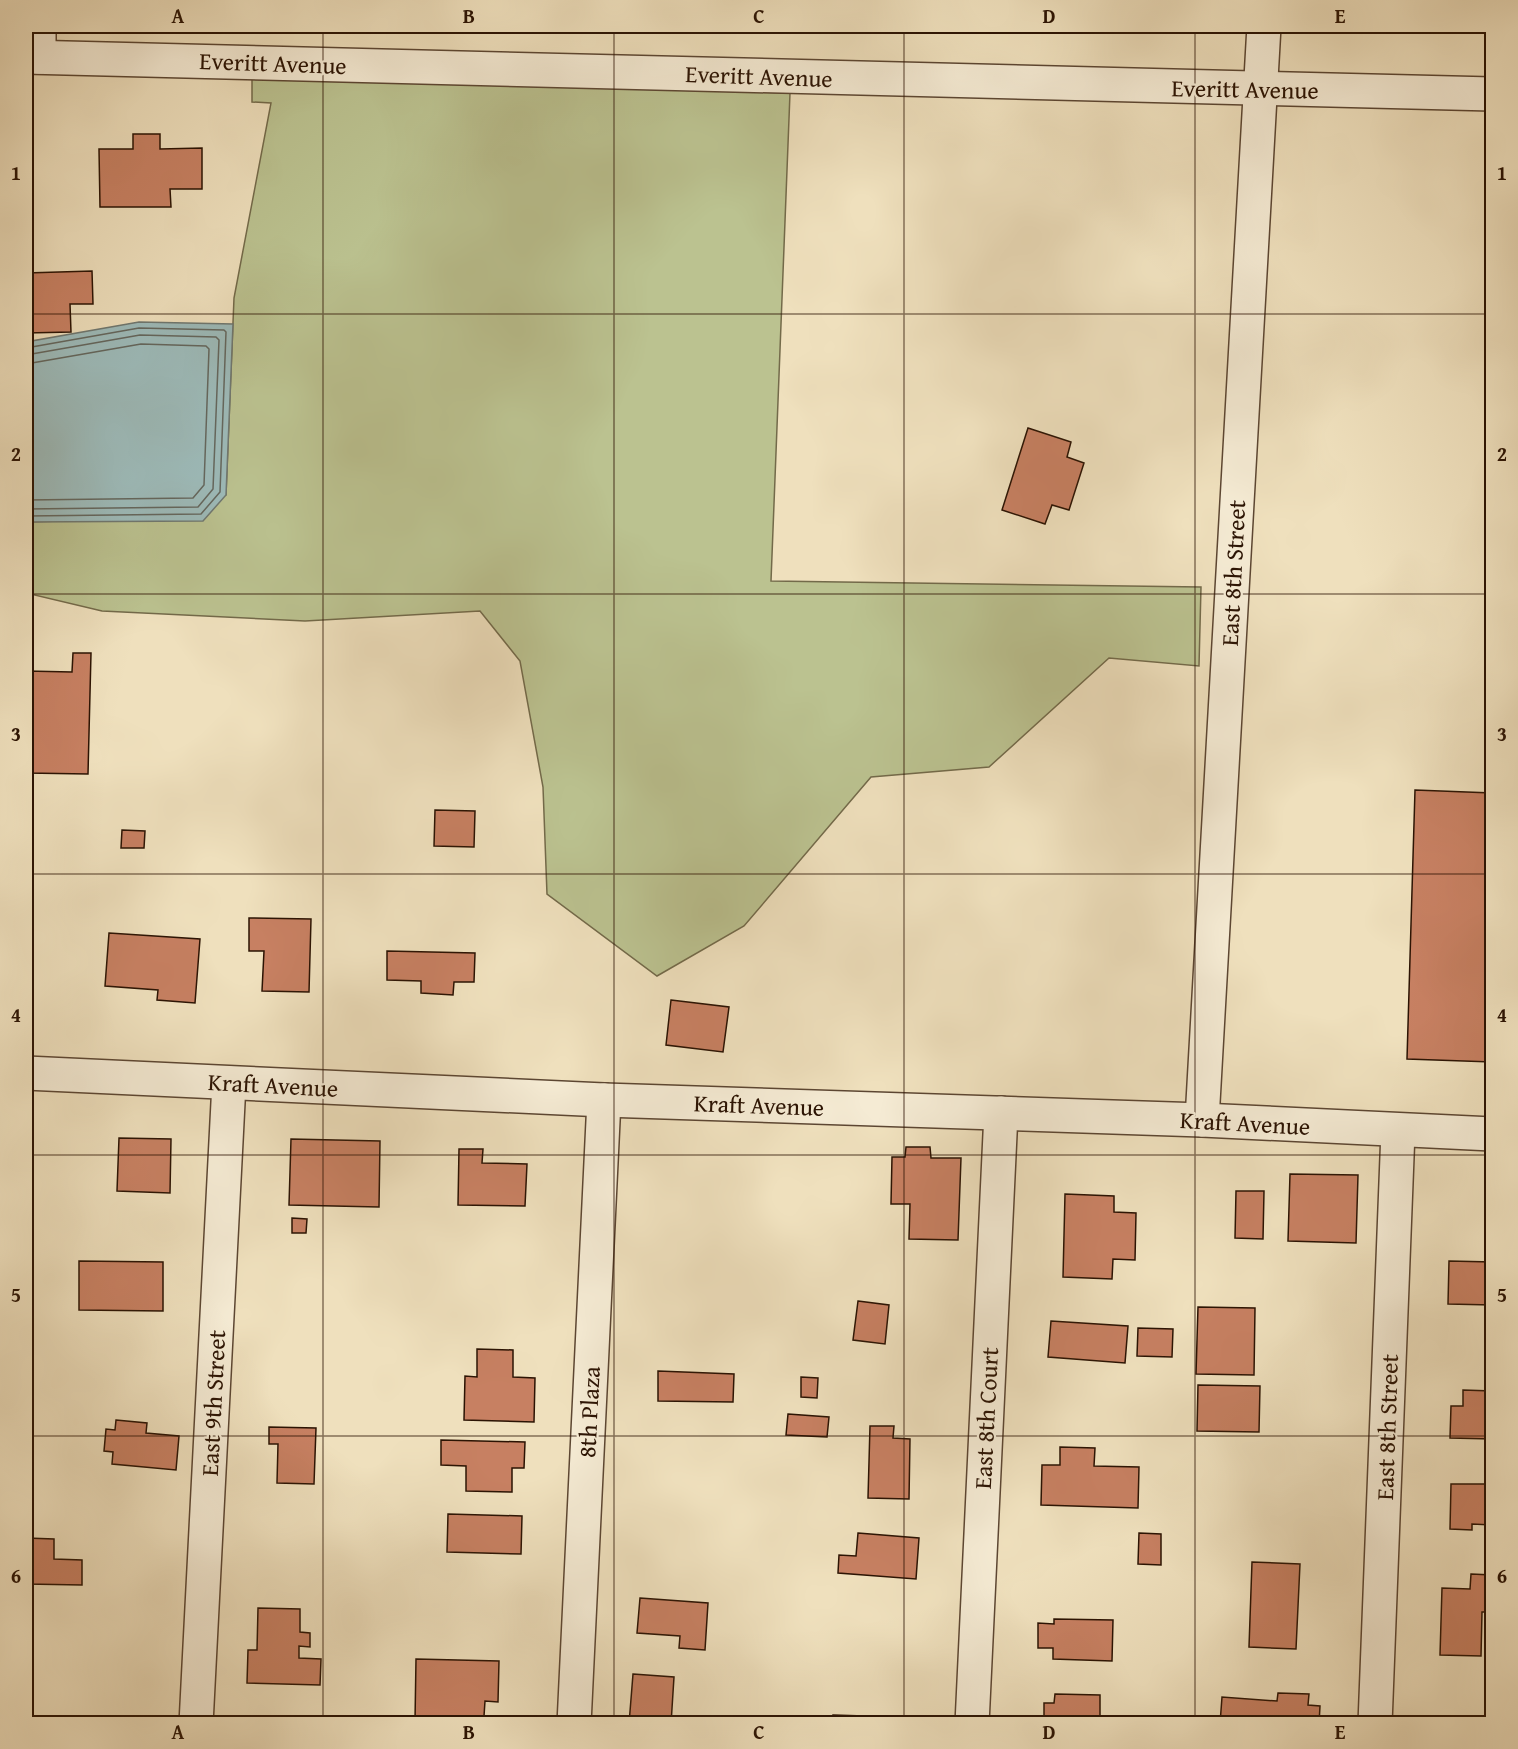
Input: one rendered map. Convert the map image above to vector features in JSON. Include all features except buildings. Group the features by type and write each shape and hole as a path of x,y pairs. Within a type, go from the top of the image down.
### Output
{"street":[{"name":"East 8th Street","path":"1202,1120 1264,26"},
{"name":"Everitt Avenue","path":"35,46 1261,90 1492,94"},
{"name":"Kraft Avenue","path":"26,1073 604,1100 1202,1120 1492,1134"},
{"name":"East 9th Street","path":"196,1724 229,1083"},
{"name":"8th Plaza","path":"574,1724 604,1100"},
{"name":"East 8th Court","path":"972,1724 1001,1113"},
{"name":"East 8th Street","path":"1376,1724 1398,1131"}],"green space":[{"path":"252,79 790,93 771,581 1201,587 1199,666 1109,658 989,767 871,777 744,926 657,976 547,894 543,787 520,661 480,611 305,621 102,611 26,593 26,522 97,520 226,495 234,298 271,103 252,102"}],"water":[{"path":"139,322 233,324 226,495 203,521 26,522 26,342"}]}
